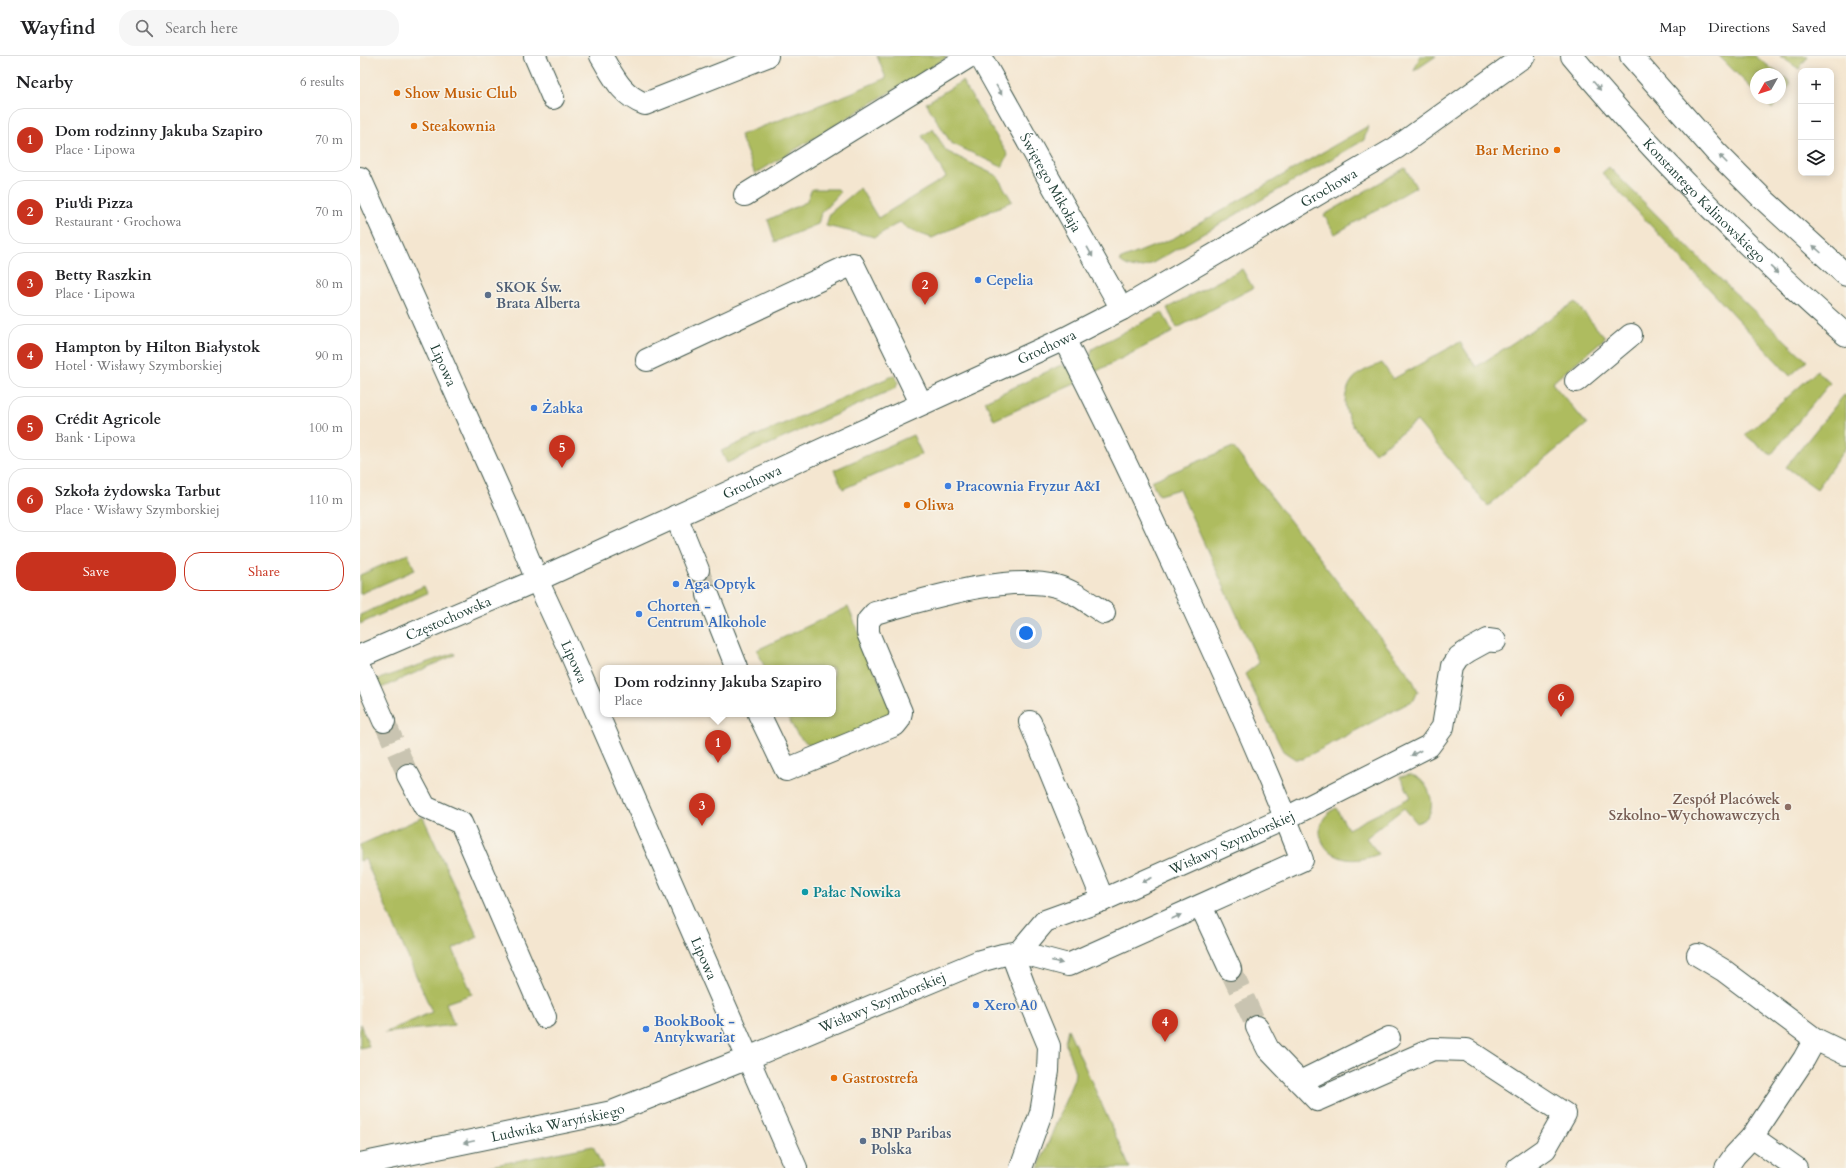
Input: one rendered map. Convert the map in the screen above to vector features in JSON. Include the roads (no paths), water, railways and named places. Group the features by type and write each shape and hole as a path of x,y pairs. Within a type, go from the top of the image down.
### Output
{"street":[{"path":"535,56 552,98"},
{"path":"602,56 622,89 633,100 645,104 767,56"},
{"path":"745,195 970,56"},
{"name":"Świętego Mikołaja","path":"980,56 1122,309"},
{"name":"Grochowa","path":"537,580 921,403 1064,339 1122,309 1396,148 1524,56"},
{"name":"Konstantego Kalinowskiego","path":"1572,56 1600,90 1691,189 1750,247 1846,335"},
{"path":"1630,56 1716,152 1762,198 1846,275"},
{"name":"Lipowa","path":"360,178 507,507 537,580 569,649 796,1168"},
{"path":"647,360 853,264 921,403"},
{"path":"1576,381 1630,335"},
{"path":"1064,339 1136,484 1227,681 1286,818"},
{"path":"676,516 698,570"},
{"name":"Częstochowska","path":"360,656 537,580"},
{"path":"760,717 786,770 895,725 899,720 901,712 868,633 868,621 875,612 965,590 1030,582 1057,586 1079,596 1104,613"},
{"path":"708,595 736,665"},
{"name":"Wisławy Szymborskiej","path":"1016,953 1045,921 1103,900 1286,818 1429,746 1444,726 1453,666 1459,657 1468,651 1488,640 1495,641"},
{"path":"360,666 384,722"},
{"path":"1030,722 1103,900"},
{"path":"408,775 425,807 461,823 545,1017"},
{"name":"Wisławy Szymborskiej","path":"748,1058 980,961 1002,954 1016,953 1068,965 1302,860 1286,818"},
{"path":"1200,906 1230,969"},
{"path":"1016,953 1024,986 1049,1046 1048,1071 1041,1113 1021,1168"},
{"path":"1698,955 1723,970 1815,1039 1846,1054"},
{"path":"1257,1027 1268,1049 1317,1100 1433,1049 1467,1050 1565,1114 1545,1149 1518,1168"},
{"path":"1300,1082 1389,1038"},
{"path":"1726,1168 1735,1155 1752,1136 1804,1059 1815,1039"},
{"name":"Ludwika Waryńskiego","path":"360,1164 612,1112 748,1058"},
{"path":"1752,1136 1796,1168"}],"tunnel":[{"path":"698,570 708,595"},
{"path":"384,721 408,775"},
{"path":"1230,969 1257,1027"}],"place":[{"name":"Show Music Club","path":"397,93"},
{"name":"Steakownia","path":"414,126"},
{"name":"Bar Merino","path":"1557,150"},
{"name":"Cepelia","path":"978,280"},
{"name":"SKOK Św. Brata Alberta","path":"488,295"},
{"name":"Piu'di Pizza","path":"925,305"},
{"name":"Żabka","path":"534,408"},
{"name":"Crédit Agricole","path":"562,468"},
{"name":"Pracownia Fryzur A&I","path":"948,486"},
{"name":"Oliwa","path":"907,505"},
{"name":"Aga Optyk","path":"676,584"},
{"name":"Chorten - Centrum Alkohole","path":"639,614"},
{"name":"Szkoła żydowska Tarbut","path":"1561,717"},
{"name":"Dom rodzinny Jakuba Szapiro","path":"718,763"},
{"name":"Zespół Placówek Szkolno-Wychowawczych","path":"1788,807"},
{"name":"Betty Raszkin","path":"702,826"},
{"name":"Pałac Nowika","path":"805,892"},
{"name":"Xero A0","path":"976,1005"},
{"name":"BookBook - Antykwariat","path":"646,1029"},
{"name":"Hampton by Hilton Białystok","path":"1165,1042"},
{"name":"Gastrostrefa","path":"834,1078"},
{"name":"BNP Paribas Polska","path":"863,1141"}]}
